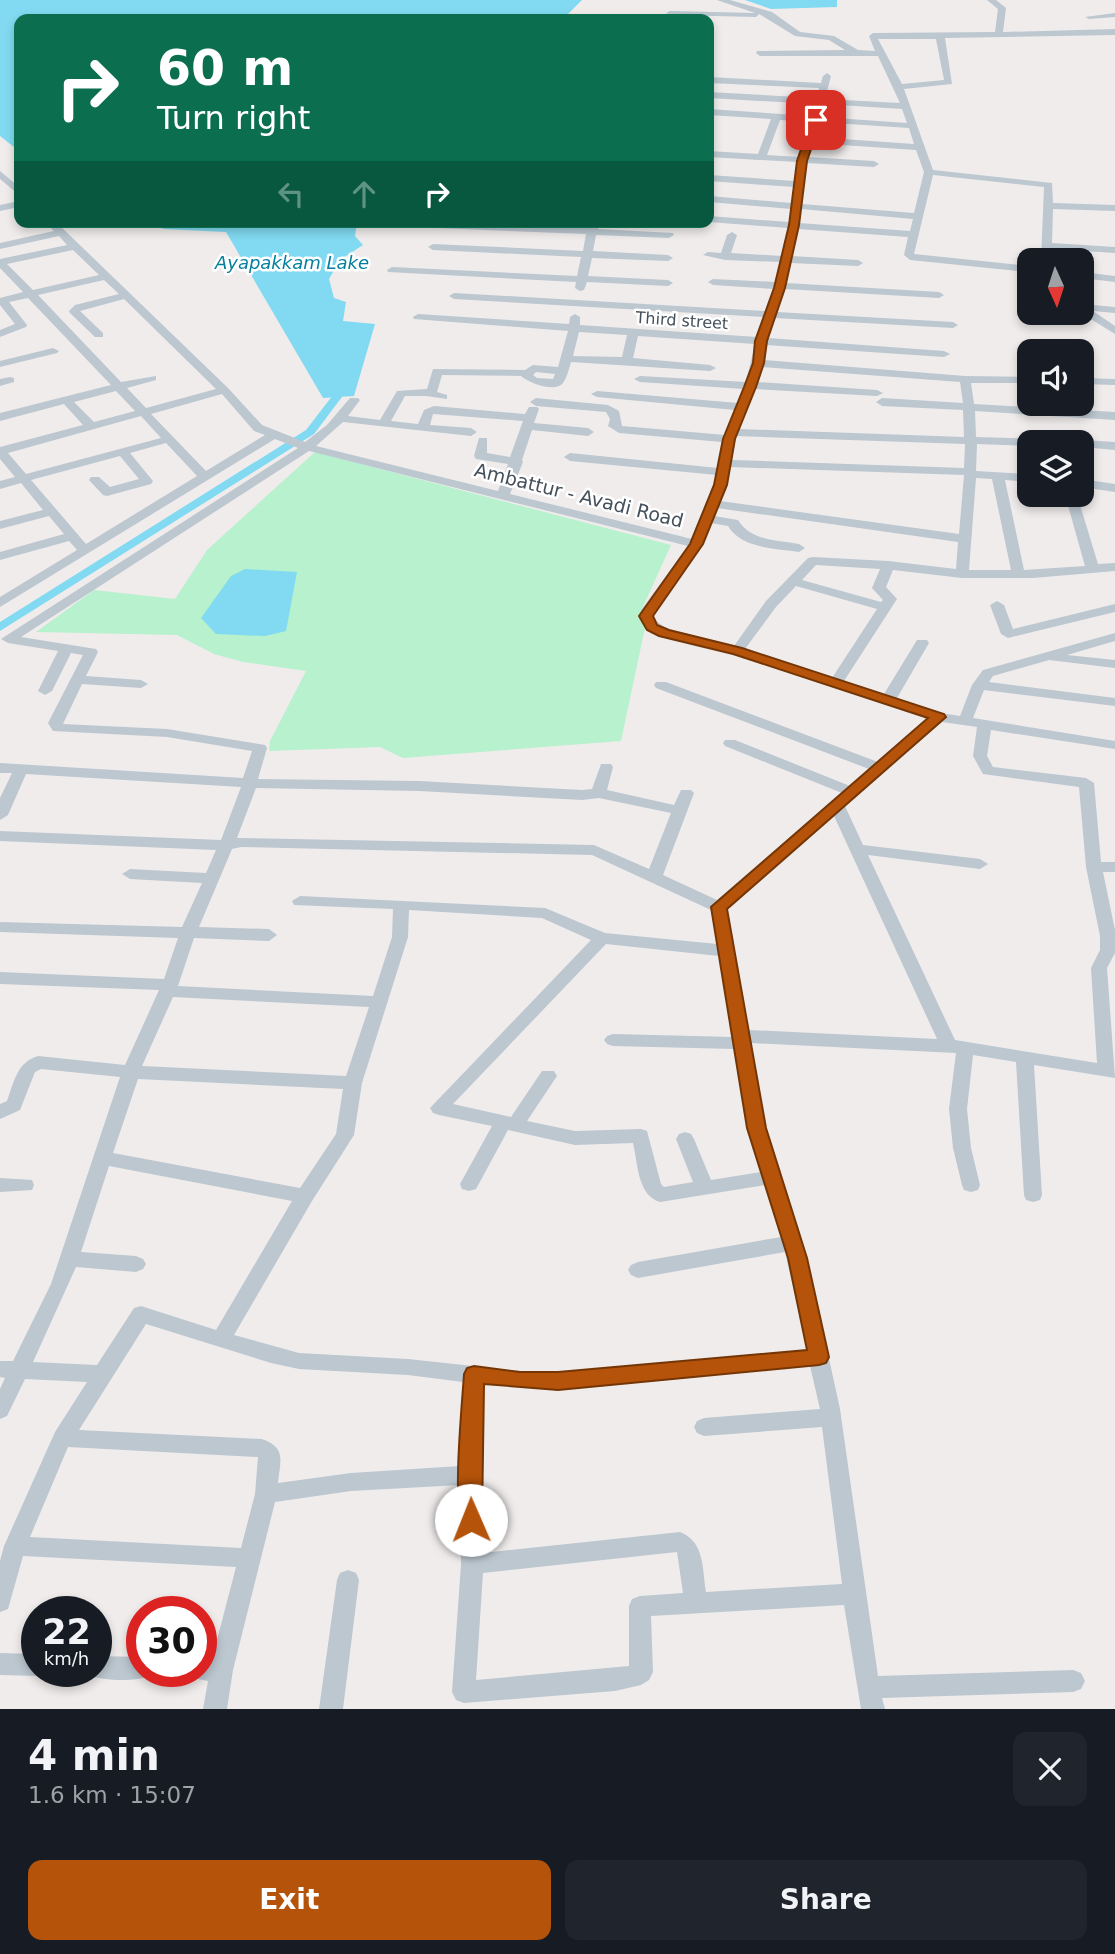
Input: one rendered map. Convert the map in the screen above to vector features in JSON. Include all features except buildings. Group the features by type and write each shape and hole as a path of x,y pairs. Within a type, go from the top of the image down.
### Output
{"street":[{"path":"721,0 769,14 798,34 845,38"},
{"path":"991,0 1002,8 999,34"},
{"path":"670,13 685,14"},
{"path":"714,16 769,14"},
{"path":"1089,17 1115,15"},
{"path":"859,37 1115,32"},
{"path":"873,36 899,87 929,172 909,255 914,258 1017,268"},
{"path":"899,87 949,82 940,36"},
{"path":"831,38 856,52"},
{"path":"760,53 881,54"},
{"path":"696,544 713,504 730,435 750,387 758,363 761,341 780,288 794,225 802,161 822,102 826,81 714,80"},
{"path":"714,95 905,106"},
{"path":"714,113 914,125"},
{"path":"761,158 776,117"},
{"path":"810,140 921,147"},
{"path":"714,154 874,164"},
{"path":"929,172 1049,185 1048,246 1115,250"},
{"path":"0,174 14,187"},
{"path":"714,178 798,184"},
{"path":"714,199 918,216"},
{"path":"1049,206 1115,208"},
{"path":"714,219 912,234"},
{"name":"Ambattur - Avadi Road","path":"55,228 224,390 258,428 304,446 696,544 649,609 647,620 652,627 664,633 737,651 939,717 1115,745"},
{"path":"566,365 593,228"},
{"path":"602,228 669,235"},
{"path":"0,246 60,233"},
{"path":"725,257 732,235"},
{"path":"0,262 75,246"},
{"path":"433,247 668,258"},
{"path":"708,255 858,263"},
{"path":"0,262 205,477"},
{"path":"391,270 668,283"},
{"path":"1094,276 1115,279"},
{"path":"0,334 22,325 1,301 104,277"},
{"path":"713,282 780,288 939,295"},
{"path":"99,335 74,311 79,307 124,296"},
{"path":"454,296 953,326"},
{"path":"1094,309 1115,310"},
{"path":"1094,316 1115,331"},
{"name":"Third street","path":"418,317 944,354"},
{"path":"627,362 633,332"},
{"path":"0,364 53,351"},
{"path":"430,392 437,371 526,373 533,368 627,362 710,368"},
{"path":"758,363 965,379 1017,380"},
{"path":"0,417 152,378"},
{"path":"640,379 971,408 1115,416"},
{"path":"962,574 971,439 971,408 965,379"},
{"path":"1094,381 1115,382"},
{"path":"84,550 0,451 224,390"},
{"path":"384,423 401,393 430,392 443,397"},
{"path":"597,394 741,407"},
{"path":"503,496 538,398 608,409 613,411 616,419 614,426 619,429 730,435 1017,442"},
{"path":"66,400 91,426"},
{"path":"0,1410 10,1370 61,1284 131,1072 169,988 188,933 241,811 260,748 167,733 58,728 55,723 91,652 8,639 163,542 304,446 341,418 354,400"},
{"path":"423,427 428,412 434,410 589,432"},
{"path":"341,418 471,432"},
{"path":"0,603 205,477 278,437"},
{"path":"0,485 169,439"},
{"path":"483,441 480,456 517,462"},
{"path":"1094,445 1115,446"},
{"path":"95,480 107,492 147,481 123,452"},
{"path":"570,457 724,468 970,473 1017,477"},
{"path":"998,476 1017,574"},
{"path":"1094,485 1115,488"},
{"path":"713,504 965,538"},
{"path":"1075,507 1093,569"},
{"path":"2,520 51,512"},
{"path":"707,518 733,523 739,533 748,539 799,548"},
{"path":"0,556 72,536"},
{"path":"737,651 771,604 813,561 888,565 962,574 1017,574 1115,567"},
{"path":"836,683 890,599 879,588 888,565"},
{"path":"792,581 884,607"},
{"path":"997,605 1008,634 1115,608"},
{"path":"965,721 979,685 988,673 1115,638"},
{"path":"889,699 922,643"},
{"path":"46,691 66,648"},
{"path":"1043,657 1115,664"},
{"path":"78,680 141,684"},
{"path":"661,685 880,768"},
{"path":"979,685 1115,702"},
{"path":"719,907 939,717"},
{"path":"613,1040 742,1039 956,1046 1110,1072 1099,968 1110,956 1094,867 1086,783 988,771 980,756 985,724"},
{"path":"730,743 852,792"},
{"path":"599,793 606,766"},
{"path":"0,768 248,783 419,786 582,795 599,793 677,810"},
{"path":"0,815 22,769"},
{"path":"654,878 677,810 686,793"},
{"path":"837,805 956,1046 962,1148 971,1185"},
{"path":"0,836 227,845 241,842 594,850 719,907"},
{"path":"857,849 981,864"},
{"path":"1094,867 1115,867"},
{"path":"130,874 212,878"},
{"path":"300,901 545,913 602,938 727,951"},
{"path":"222,1338 305,1196 345,1135 353,1083 400,937 401,904"},
{"path":"719,907 757,1128 793,1243 831,1417 854,1594 871,1698 1073,1681"},
{"path":"0,927 269,935"},
{"path":"602,938 439,1108 575,1138 641,1136 652,1187 660,1195 772,1177"},
{"path":"0,978 379,1002"},
{"path":"1025,1057 1033,1195"},
{"path":"0,1112 14,1105 31,1064 50,1062 131,1072 353,1083"},
{"path":"469,1184 509,1124 548,1076"},
{"path":"685,1139 705,1188"},
{"path":"102,1158 305,1196"},
{"path":"0,1185 24,1185"},
{"path":"638,1270 793,1243"},
{"path":"69,1259 136,1264"},
{"path":"1,1593 15,1546 62,1438 141,1314 271,1355 299,1361 408,1367 520,1380 558,1381 819,1357"},
{"path":"10,1370 105,1374"},
{"path":"474,1374 470,1475 472,1564 464,1701 637,1675 641,1672 640,1606 854,1594"},
{"path":"704,1427 831,1417"},
{"path":"62,1438 262,1448 270,1453 265,1494 217,1651"},
{"path":"265,1494 351,1482 470,1475"},
{"path":"472,1564 680,1542 688,1548 696,1603"},
{"path":"15,1546 247,1558"},
{"path":"331,1709 348,1580"},
{"path":"0,1664 21,1665"},
{"path":"213,1687 215,1709"}],"green space":[{"path":"315,452 671,545 642,609 646,623 621,741 403,758 380,747 269,751 270,741 306,671 243,662 214,654 177,635 36,632 94,590 175,599 207,550"}],"water":[{"path":"0,0 582,0 568,14 14,14 14,147 0,136"},
{"path":"745,0 837,0 837,7 771,9"},
{"name":"Ayapakkam Lake","path":"161,228 356,228 355,236 363,245 340,260 329,279 334,298 346,302 343,321 375,324 354,396 323,398 226,232"},
{"path":"245,569 297,572 286,631 265,636 216,634 201,618 231,576"}],"waterway":[{"path":"0,627 310,432 337,397"}],"route":[{"path":"471,1520 474,1374 520,1380 558,1381 819,1357 797,1258 757,1128 719,907 939,717 737,651 664,633 652,627 646,616 696,544 721,485 729,439 750,387 758,363 761,341 780,288 794,225 802,161 816,120"}]}
